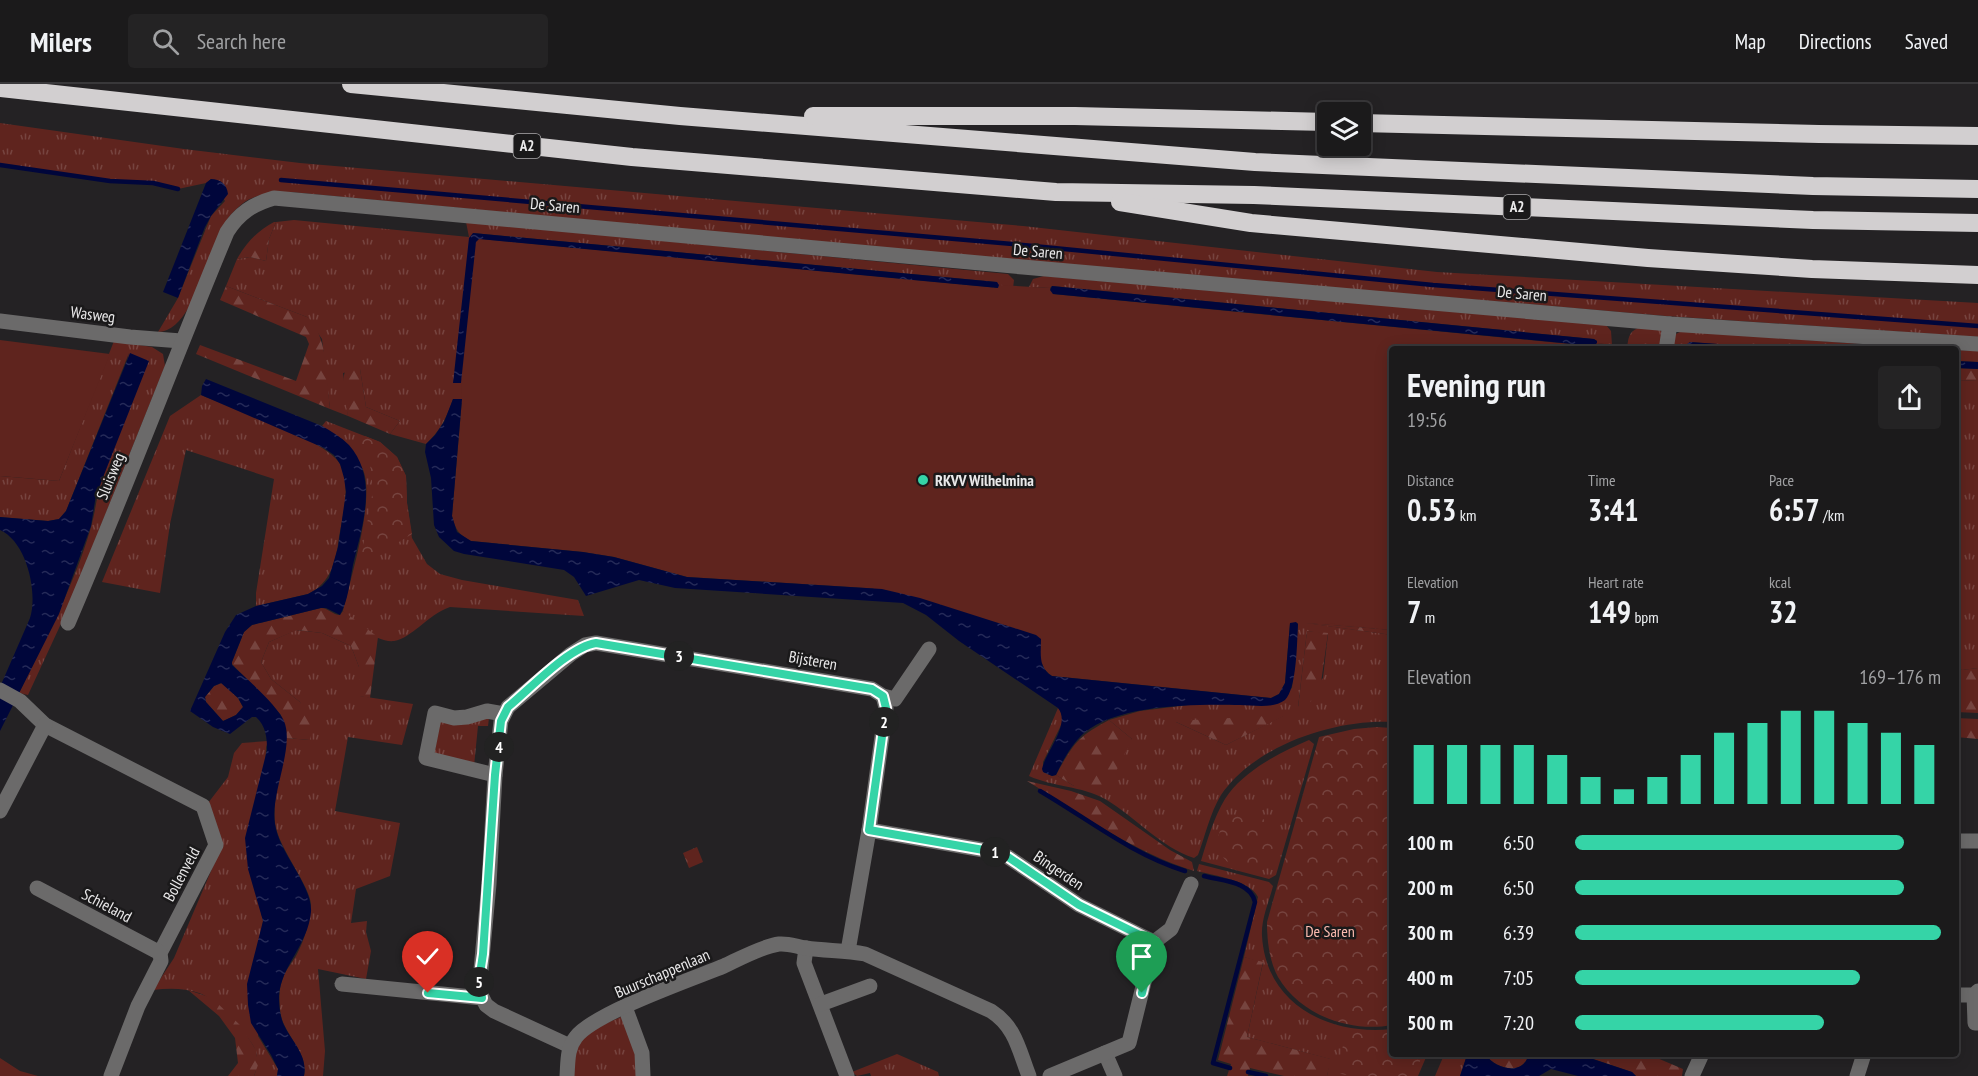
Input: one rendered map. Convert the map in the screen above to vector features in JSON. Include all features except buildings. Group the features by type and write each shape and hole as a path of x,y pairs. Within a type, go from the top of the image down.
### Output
{"highway":[{"name":"A2","path":"351,84 681,116 1255,162 1813,186 1978,189"},
{"name":"A2","path":"0,88 632,157 1056,192 1254,195 1813,220 1978,223"},
{"name":"A2","path":"681,116 1075,116 1317,122"},
{"path":"1371,123 1978,136"},
{"name":"A2","path":"1056,192 1263,224 1648,258 1812,269 1978,275"}],"street":[{"name":"De Saren","path":"182,341 227,232 235,220 252,206 274,198 1670,324 1978,344"},
{"name":"Wasweg","path":"0,321 182,341"},
{"path":"1667,346 1670,324"},
{"name":"Sluisweg","path":"68,623 124,491 182,341"},
{"name":"Bijsteren","path":"504,714 508,707 571,654 585,645 596,643 872,689 883,696"},
{"path":"848,951 869,830 886,708 883,696 895,699 929,650"},
{"name":"Bollenveld","path":"0,690 24,704 45,725 203,806 216,846 160,953 161,962 138,1006 111,1076"},
{"path":"495,775 426,758 435,713 454,718 487,711 504,714 501,721 495,775 486,914 479,980 482,998 494,1011 570,1046 567,1076"},
{"path":"0,811 45,725"},
{"name":"Bingerden","path":"869,830 995,852 1008,857 1079,905 1154,942"},
{"path":"1959,841 1978,841"},
{"path":"1050,1076 1129,1043 1154,942 1171,929 1191,884"},
{"name":"Schieland","path":"37,888 160,953"},
{"name":"Buurschappenlaan","path":"570,1046 577,1035 587,1027 625,1007 776,945 788,944 865,954 991,1011 1003,1019 1012,1030 1029,1076"},
{"path":"806,948 804,963 848,1076"},
{"path":"342,984 482,998"},
{"path":"821,1004 870,986"},
{"path":"1959,995 1976,993 1975,1023 1978,1023"},
{"path":"625,1007 642,1053 643,1076"},
{"path":"1105,1053 1115,1076"},
{"path":"1692,1076 1701,1057"},
{"path":"1857,1076 1863,1057"}],"green space":[{"path":"0,123 300,163 1023,226 1437,272 1978,303 1978,337 1666,316 1022,261 291,192 265,194 247,200 233,212 222,230 192,303 182,318 171,328 158,332 178,298 211,216 225,201 211,179 206,183 178,189 153,183 110,181 0,165"},
{"name":"RKVV Wilhelmina","path":"294,220 469,237 466,222 1008,274 1014,280 1012,296 1281,527 1389,627 1389,630 1306,623 1389,635 1389,722 1346,725 1322,731 1275,749 1254,762 1236,777 1221,795 1198,855 1194,858 1182,853 1170,847 1105,799 1087,791 1029,776 1058,708 1063,721 1043,762 1043,772 1052,776 1056,775 1074,786 1132,739 1109,720 1140,711 1196,704 1271,705 1292,688 1297,622 1041,664 453,399 442,423 426,444 390,434 400,421 366,407 360,369 343,373 348,416 330,409 322,339 307,317 226,286 237,259 250,257 266,261 269,239 276,222","holes":["473,233 997,282 997,288 478,239","1307,631 1328,634 1323,678 1298,707","1283,716 1226,745 1176,722"]},
{"path":"276,222 269,239 266,261 250,257 237,259 252,238"},
{"name":"RKVV Wilhelmina","path":"480,239 997,288 999,285 1050,288 1053,294 1592,346 1389,346 1389,630 1325,623 1290,623 1285,683 1279,694 1271,698 1052,676 1042,665 1041,639 1036,635 920,598 882,589 687,577 614,557 467,539 458,531 452,516 462,399 461,383 476,242"},
{"path":"1044,276 1606,325 1611,331 1612,345 1597,343 1594,339 1052,286 1050,288 1029,287 1033,279"},
{"path":"226,286 307,317 314,324 323,346 330,409 196,354 200,345 296,381 309,344 306,337 220,300"},
{"path":"1638,328 1660,330 1663,333 1663,346 1627,346 1630,334"},
{"path":"1682,331 1888,346 1741,346 1690,342 1686,346 1671,346 1674,335"},
{"path":"0,340 110,354 59,481 0,476"},
{"path":"114,341 152,347 163,354 165,366 65,615 28,695 19,693 59,612 77,570 93,521 129,353 66,511 59,519 48,521 0,517 0,476 59,481"},
{"name":"RKVV Wilhelmina","path":"1597,343 1622,346 1592,346"},
{"path":"1959,350 1978,351 1978,362 1959,361"},
{"path":"353,363 360,369 366,407 400,421 390,434 348,416 343,379 348,367"},
{"path":"1959,368 1978,369 1978,381 1959,380"},
{"path":"1959,380 1978,381 1978,668 1959,668"},
{"path":"201,395 298,435 317,445 340,464 346,491 336,554 327,577 322,584 308,594 256,606 256,593 274,479 186,450 170,524 160,593 102,582 170,416"},
{"path":"326,421 380,442 397,457 406,476 412,538 427,564 440,574 462,580 578,600 584,616 450,607 407,636 394,641 380,639 366,631 343,611 365,515 365,478 357,460 322,426"},
{"path":"365,436 380,442 397,457 406,476 412,534 381,553 371,564 361,558 373,490 370,464 358,448"},
{"path":"321,608 337,615 343,611 378,637 370,698 359,696 359,667 351,646 322,633 297,630 269,642 261,662 271,679 300,702 313,723 310,740 286,738 281,715 232,662 244,632 252,625"},
{"path":"1297,622 1389,630 1389,635"},
{"path":"296,630 322,633 351,646 359,667 360,696 413,704 402,745 348,737 335,811 400,823 390,876 356,889 351,923 367,921 366,932 371,951 366,979 318,969 325,1051 323,1076 304,1076 302,1058 285,1026 280,1005 282,982 302,943 311,906 306,889 277,833 275,801 286,738 310,740 300,702 271,679 261,662 269,642"},
{"path":"1307,631 1328,633 1319,697 1298,708"},
{"path":"1959,668 1978,668 1978,713 1959,712"},
{"path":"222,683 238,698 243,707 236,715 223,721 206,702 205,697 214,686"},
{"path":"1286,715 1226,745 1174,721"},
{"path":"489,718 488,726 478,726 474,766 434,755 440,722"},
{"path":"1959,718 1978,719 1978,739 1959,737"},
{"path":"1109,720 1132,739 1104,796 1074,786 1056,775 1077,742"},
{"name":"De Saren","path":"1389,728 1389,1025 1376,1027 1343,1023 1313,1011 1299,1002 1278,977 1272,964 1267,936 1267,922 1319,737 1354,729"},
{"path":"1309,740 1314,744 1276,875 1269,879 1201,861 1217,813 1233,789 1262,764"},
{"path":"268,741 260,908 263,921 258,1036 278,1069 277,1076 254,1076 257,1062 255,1049 238,1026 214,1002 206,996 188,990 153,990 174,958 220,850 205,807 228,777 234,753 242,743"},
{"path":"1027,781 1071,791 1100,801 1170,850 1192,862 1194,871 1129,843"},
{"path":"1246,813 1257,815 1266,821 1272,830 1274,841 1272,852 1266,861 1257,867 1246,869 1235,867 1226,861 1220,852 1218,841 1220,830 1226,821 1235,815"},
{"path":"697,847 703,862 689,868 683,853"},
{"path":"1199,864 1269,882 1273,886 1264,917 1262,936 1266,960 1275,981 1289,998 1305,1011 1325,1021 1369,1030 1389,1029 1389,1057 1426,1057 1418,1076 1327,1076 1330,1059 1247,1037 1263,963 1244,957 1258,897 1248,886 1197,871"},
{"path":"1244,957 1263,962 1247,1037 1331,1059 1327,1076 1284,1076 1250,1068 1248,1076 1227,1076 1231,1064 1218,1060"},
{"path":"188,990 212,998 241,1026 256,1050 258,1065 254,1076 228,1076 238,1063 235,1038 219,1016"},
{"path":"625,1015 647,1067 636,1076 574,1076 575,1048 587,1032"},
{"path":"1347,1030 1389,1032 1389,1057 1421,1057 1415,1076 1352,1076 1336,1073"},
{"path":"897,1054 938,1072 939,1076 871,1076 870,1073 857,1076 852,1072"},
{"path":"1443,1057 1466,1057 1460,1076 1435,1076"},
{"path":"1488,1057 1526,1057 1527,1059 1518,1067 1506,1068"},
{"path":"1587,1057 1655,1057 1683,1069 1682,1076 1636,1076 1632,1072"},
{"path":"0,1058 20,1071 38,1076 0,1076"}],"water":[{"path":"211,179 222,183 228,194 205,227 178,298 163,292 206,183"},
{"path":"473,233 997,282 999,285 998,288 479,239 476,242 461,383 453,383 469,238"},
{"path":"1052,286 1594,339 1597,343 1593,346 1053,294 1050,290"},
{"path":"1690,342 1748,346 1687,346"},
{"path":"130,353 149,361 96,495 91,526 59,614 0,731 0,687 30,618 32,595 28,569 17,545 0,530 0,517 48,521 59,519 66,511"},
{"path":"1959,361 1978,362 1978,369 1959,368"},
{"path":"206,379 322,426 349,445 364,473 366,504 364,519 347,597 340,615 321,608 252,625 244,632 232,662 232,665 261,692 281,715 287,732 285,757 274,812 275,824 283,846 307,891 311,912 305,935 284,975 279,1004 283,1023 302,1056 304,1076 277,1076 278,1069 251,1023 248,1005 247,984 263,921 248,869 245,838 267,750 265,732 256,717 252,717 230,734 213,727 190,711 225,632 236,615 256,606 308,594 322,586 329,578 338,547 346,492 344,478 340,464 334,455 324,448 201,395","holes":["221,683 238,698 243,707 236,715 223,721 206,702 205,697 214,686"]},
{"path":"453,399 462,399 452,516 457,532 471,541 614,557 687,577 882,589 920,598 1036,635 1041,639 1042,664 1052,676 1271,698 1279,694 1285,683 1290,623 1296,622 1298,624 1297,653 1292,686 1285,700 1275,705 1181,706 1137,711 1117,716 1099,723 1084,733 1068,752 1056,775 1052,776 1043,772 1042,769 1060,730 1062,722 1058,708 959,641 926,615 903,603 675,588 639,580 586,596 574,577 564,570 454,551 439,537 434,525 431,478 425,452 426,444 444,422"},
{"path":"1466,1057 1488,1057 1500,1066 1513,1068 1523,1064 1527,1059 1526,1057 1587,1057 1632,1072 1636,1076 1578,1076 1551,1069 1539,1076 1460,1076"}],"waterway":[{"path":"0,165 110,181 153,183 178,189"},
{"path":"281,180 1023,245 1433,285 1978,326"},
{"path":"1040,791 1128,846 1185,871"},
{"path":"1204,876 1241,886 1252,895 1255,902 1213,1063 1230,1068"},
{"path":"1248,1072 1266,1076"}],"place":[{"name":"RKVV Wilhelmina","path":"923,480"}],"route":[{"path":"428,993 482,998 479,991 479,980 483,954 495,775 501,721 504,714 508,707 571,654 585,645 596,643 872,689 883,696 886,708 869,830 995,852 1008,857 1079,905 1154,942 1142,993"}]}
